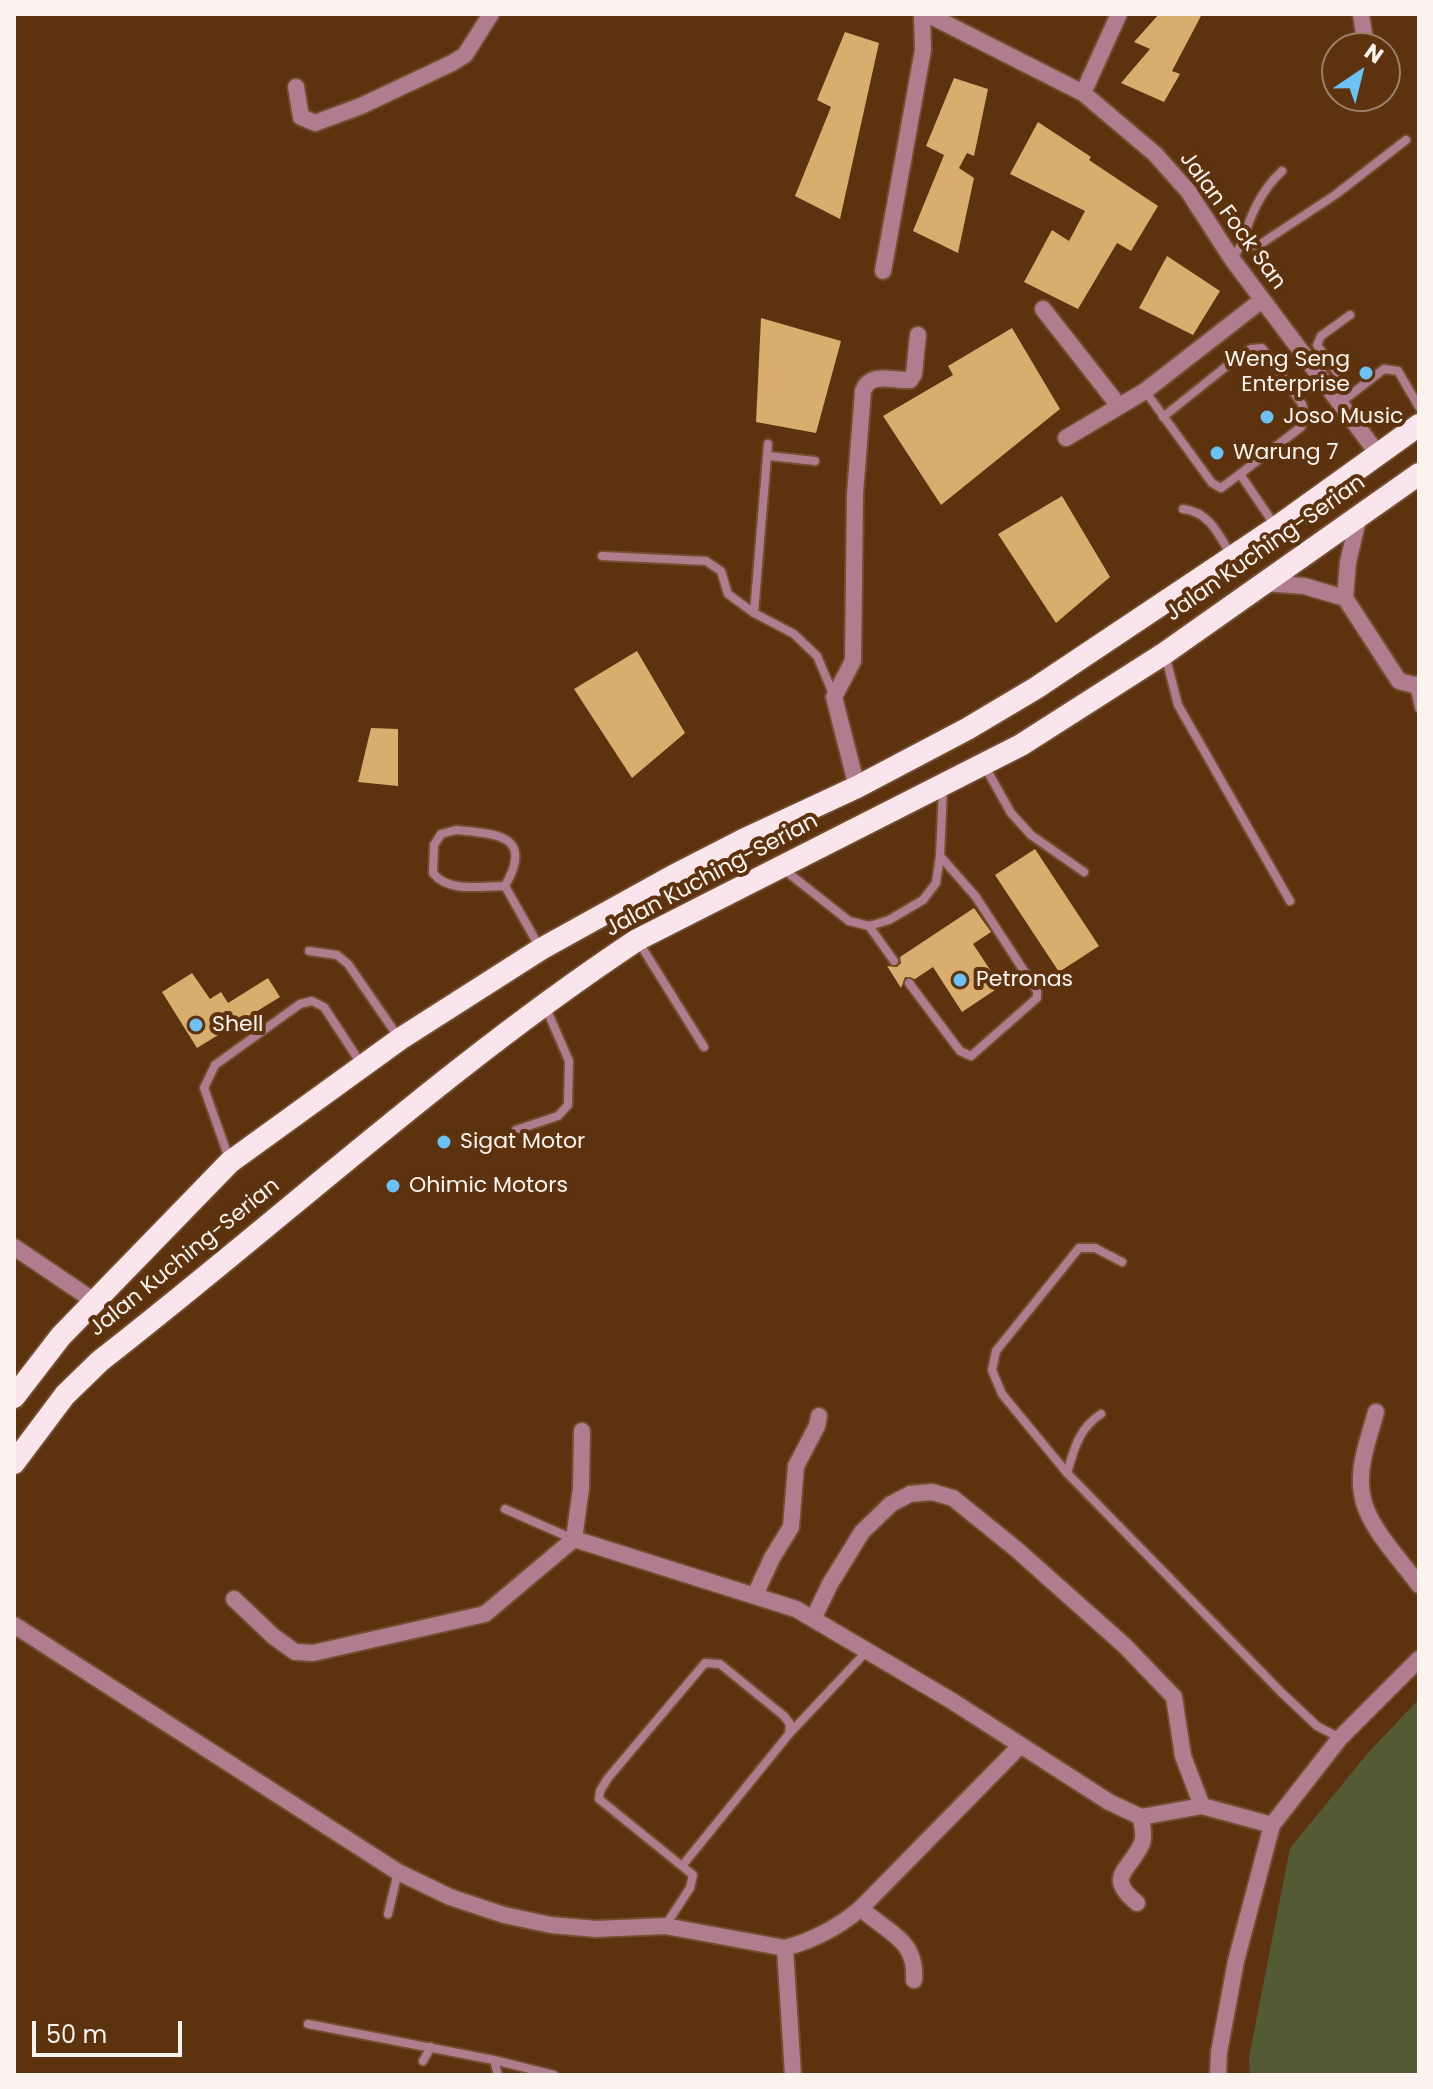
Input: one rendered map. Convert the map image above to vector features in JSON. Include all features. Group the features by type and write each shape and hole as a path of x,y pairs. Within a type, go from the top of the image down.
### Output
{"highway":[{"name":"Jalan Kuching-Serian","path":"14,1397 61,1336 230,1162 362,1065 541,949 743,840 857,787 967,729 1036,688 1277,527 1419,425"},
{"name":"Jalan Kuching-Serian","path":"14,1463 65,1395 100,1361 495,1040 545,1003 637,940 1021,745 1165,653 1419,474"}],"street":[{"path":"296,87 301,117 315,123 361,106 465,55 491,14"},
{"path":"883,271 923,50 924,14"},
{"name":"Jalan Fock San","path":"924,14 1083,93 1155,154 1236,253 1262,300 1346,398 1378,454"},
{"path":"1083,93 1119,14"},
{"path":"1066,438 1145,391 1262,300"},
{"path":"1043,309 1119,406"},
{"path":"857,787 834,697 853,661 855,494 863,391 865,384 873,379 910,380 914,374 918,335"},
{"path":"1359,516 1348,562 1345,598 1399,681 1416,685"},
{"path":"1264,583 1304,586 1345,598"},
{"path":"14,1247 94,1301"},
{"path":"1376,1412 1363,1461 1362,1495 1377,1529 1419,1585"},
{"path":"755,1595 791,1527 796,1466 819,1416"},
{"path":"234,1599 295,1652 313,1653 485,1614 574,1539 581,1488 582,1431"},
{"path":"814,1617 862,1532 891,1504 910,1494 932,1492 953,1498 1114,1636 1174,1697 1183,1756 1202,1806"},
{"path":"574,1539 755,1595 814,1617 1109,1802 1141,1817 1202,1806 1272,1825"},
{"path":"14,1625 398,1872 450,1897 504,1915 551,1925 596,1929 665,1926 785,1948 824,1934 843,1924 861,1908 1020,1746"},
{"path":"1218,2075 1219,2052 1236,1961 1272,1825 1340,1738 1419,1659"},
{"path":"1137,1903 1123,1892 1120,1882 1122,1872 1144,1839 1141,1817"},
{"path":"861,1908 905,1945 915,1960 914,1980"},
{"path":"785,1948 793,2075"}],"lane":[{"path":"1236,253 1259,245 1335,195 1406,140"},
{"path":"1236,253 1252,211 1270,182 1282,171"},
{"path":"1350,315 1321,336 1317,345 1346,398 1384,369 1392,368 1398,371 1419,407"},
{"path":"1145,391 1163,417 1212,483 1221,488 1301,427 1306,417 1302,404 1262,348 1251,349 1238,357 1163,417"},
{"path":"754,613 768,444"},
{"path":"769,456 815,461"},
{"path":"1240,474 1277,527"},
{"path":"1183,509 1198,511 1211,523 1233,557"},
{"path":"602,556 706,561 721,571 728,594 754,613 794,634 817,656 834,697"},
{"path":"1165,653 1178,705 1290,901"},
{"path":"1416,685 1419,708"},
{"path":"983,764 1011,813 1031,835 1084,872"},
{"path":"782,868 849,921 869,926 889,920 923,900 936,883 944,785"},
{"path":"456,830 505,837 516,855 513,871 505,886 466,887 438,880 433,873 434,845 441,834 456,830"},
{"path":"909,983 960,1051 971,1056 1037,998 1037,991 976,897 940,856"},
{"path":"505,886 541,949"},
{"path":"869,926 894,961"},
{"path":"637,940 704,1047"},
{"path":"309,951 337,955 348,964 400,1039"},
{"path":"230,1162 204,1088 215,1065 300,1004 312,1001 324,1007 362,1065"},
{"path":"516,1130 558,1116 568,1105 569,1061 545,1003"},
{"path":"1122,1262 1095,1248 1079,1248 996,1351 992,1370 1002,1394 1067,1473 1281,1692 1317,1726 1340,1738"},
{"path":"1067,1473 1074,1446 1084,1428 1101,1414"},
{"path":"505,1509 574,1539"},
{"path":"682,1866 789,1734 868,1650"},
{"path":"665,1926 690,1888 693,1875 599,1799 608,1778 705,1663 720,1664 784,1716 790,1724 789,1734"},
{"path":"388,1914 398,1872"},
{"path":"308,2024 494,2060 554,2075"},
{"path":"423,2061 431,2047"},
{"path":"494,2060 498,2075"}],"green space":[{"path":"1419,1699 1419,2075 1250,2075 1249,2057 1290,1848 1368,1753"}],"building":[{"path":"1159,14 1202,14 1172,71 1180,74 1164,102 1121,83 1150,49 1134,42"},
{"path":"845,32 879,43 840,219 795,196 831,107 817,100"},
{"path":"954,78 988,89 974,156 967,153 959,168 974,178 958,253 913,231 944,155 926,146"},
{"path":"1038,122 1158,206 1131,251 1117,243 1078,309 1024,282 1052,230 1069,241 1085,211 1010,174"},
{"path":"1167,256 1220,291 1193,335 1139,308"},
{"path":"761,318 841,341 816,433 756,422"},
{"path":"1012,328 1060,409 941,505 883,416 953,375 948,366"},
{"path":"1062,496 1110,577 1056,623 998,534"},
{"path":"637,651 685,733 632,778 574,689"},
{"path":"371,728 398,729 398,786 358,782"},
{"path":"1035,849 1099,946 1059,972 995,875"},
{"path":"974,908 991,932 973,944 1001,986 962,1012 933,967 915,979 905,977 901,988 887,966 897,967 901,963 900,957"},
{"path":"192,973 210,999 221,992 228,1003 268,978 280,997 197,1048 162,992"}],"place":[{"name":"Weng Seng Enterprise","path":"1366,373"},
{"name":"Joso Music","path":"1267,417"},
{"name":"Warung 7","path":"1217,453"},
{"name":"Petronas","path":"960,980"},
{"name":"Shell","path":"196,1025"},
{"name":"Sigat Motor","path":"444,1142"},
{"name":"Ohimic Motors","path":"393,1186"}]}
